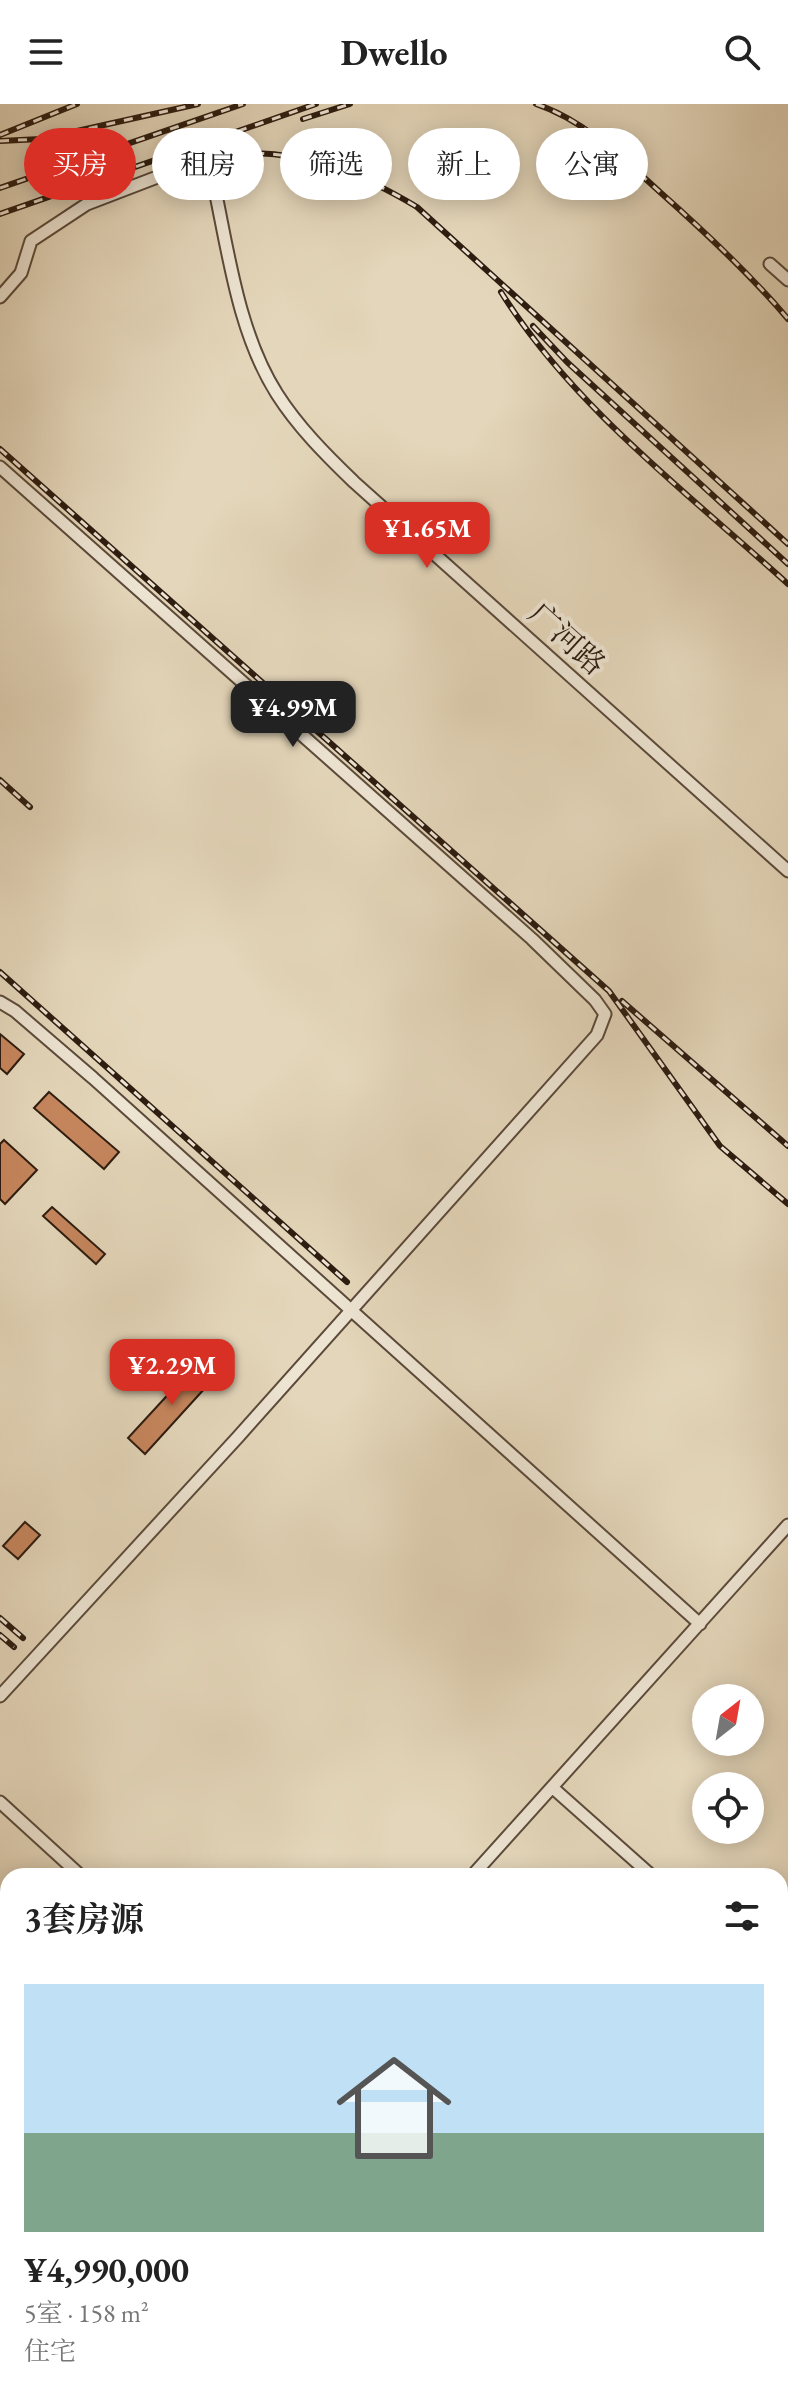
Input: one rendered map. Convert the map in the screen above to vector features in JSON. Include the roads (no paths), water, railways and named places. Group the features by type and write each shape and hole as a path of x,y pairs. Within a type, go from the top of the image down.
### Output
{"street":[{"name":"广河路","path":"0,297 21,273 31,241 87,204 173,171 206,171 212,176 253,342 275,391 303,430 354,482 788,871"},
{"path":"770,264 788,280"},
{"path":"0,467 532,939 595,1000 605,1014 597,1035 351,1312 0,1696"},
{"path":"0,1002 15,1011 93,1078 700,1624"},
{"path":"479,1868 788,1525"},
{"path":"553,1788 643,1868"},
{"path":"0,1802 72,1868"}],"railway":[{"path":"0,135 77,104"},
{"path":"0,141 41,139 198,104"},
{"path":"0,188 243,104"},
{"path":"0,214 316,104"},
{"path":"303,119 350,104"},
{"path":"536,104 571,120 618,154 727,254 788,319"},
{"path":"264,154 293,157 336,168 377,185 417,207 788,544"},
{"path":"501,292 530,334 597,411 788,584"},
{"path":"533,326 567,362 788,564"},
{"path":"0,449 609,991 720,1146 788,1204"},
{"path":"0,780 30,807"},
{"path":"0,972 347,1282"},
{"path":"622,1001 788,1146"},
{"path":"0,1618 23,1638"},
{"path":"0,1635 14,1647"}]}
